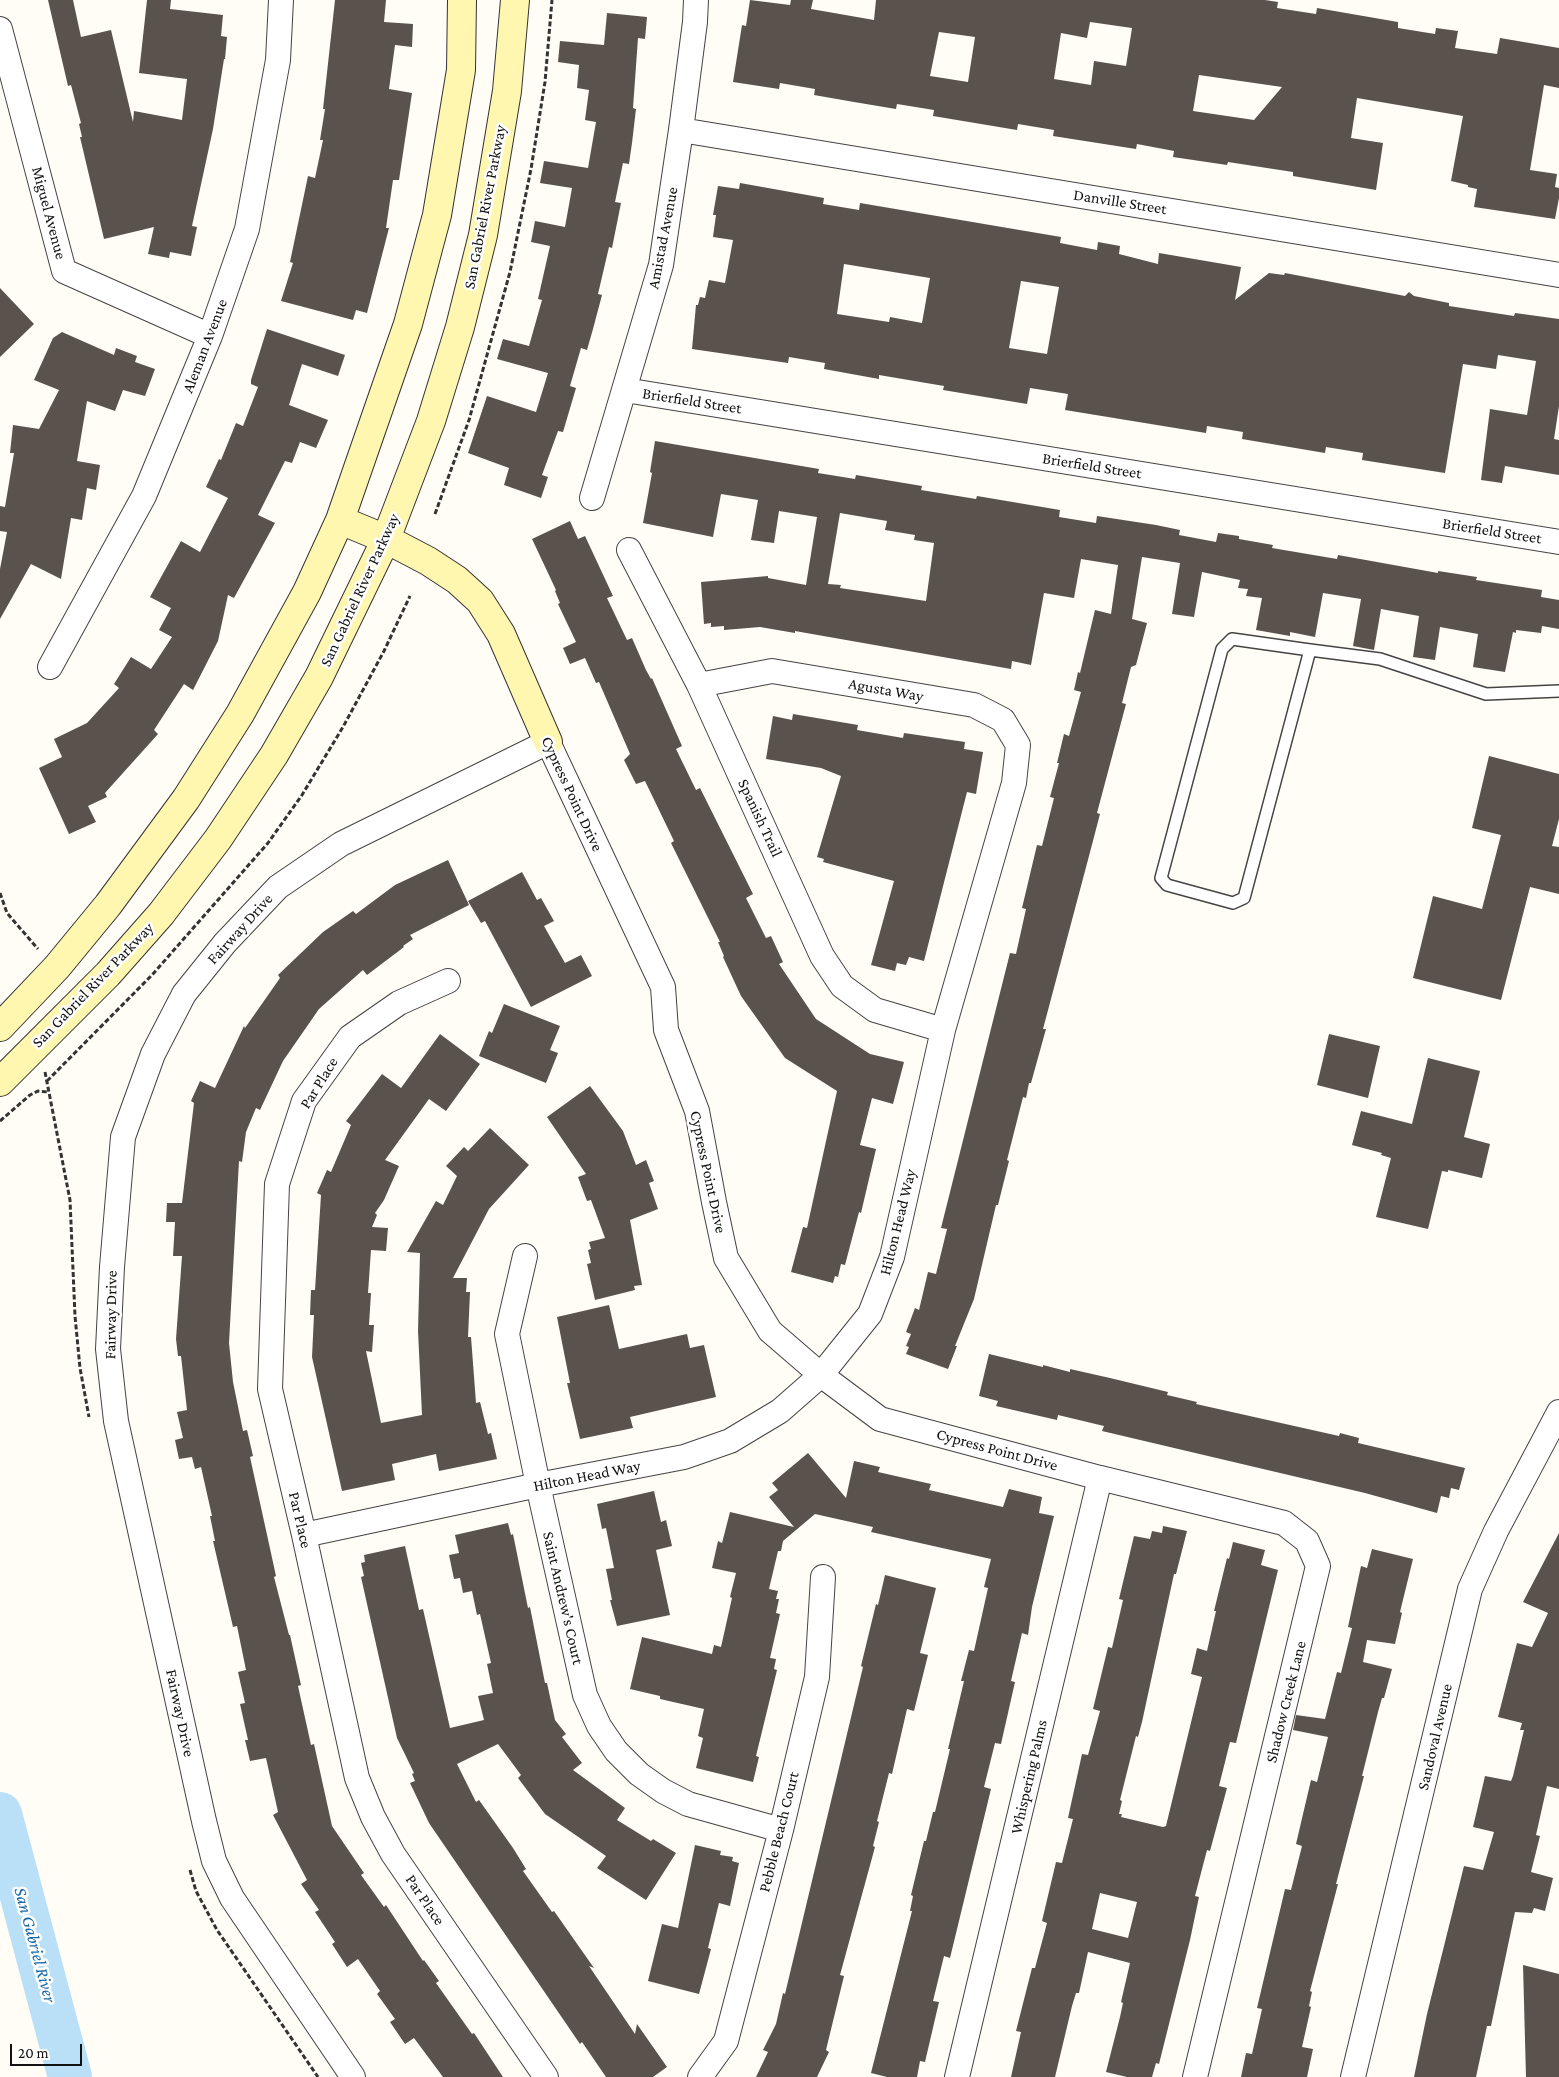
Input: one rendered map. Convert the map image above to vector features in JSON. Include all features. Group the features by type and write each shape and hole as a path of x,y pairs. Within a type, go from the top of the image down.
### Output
{"main road":[{"path":"0,1027 57,967 108,905 181,806 240,714 307,592 340,520 408,324 437,215 461,70 462,0"},
{"name":"San Gabriel River Parkway","path":"5,1078 115,966 161,914 218,839 274,754 319,678 386,539 431,421 460,327 483,236 507,91 515,0"},
{"name":"Cypress Point Drive","path":"340,520 386,539 438,567 457,580 480,601 501,634 548,742"}],"street":[{"name":"Aleman Avenue","path":"50,667 144,496 210,336 247,229 278,60 281,0"},
{"name":"Amistad Avenue","path":"592,498 661,265 681,130 696,0"},
{"name":"Miguel Avenue","path":"0,29 64,272 210,336"},
{"name":"Danville Street","path":"681,130 1559,275"},
{"name":"Brierfield Street","path":"625,390 1559,542"},
{"name":"Spanish Trail","path":"629,550 699,685 822,956 842,986 875,1010 943,1030"},
{"name":"Agusta Way","path":"699,685 772,671 974,705 1003,720 1018,745 1014,783"},
{"name":"Cypress Point Drive","path":"548,742 663,987 666,1030 697,1110 726,1258 770,1330 820,1374 880,1419 1100,1478"},
{"name":"Fairway Drive","path":"353,2077 232,1898 214,1860 204,1821 116,1421 108,1349 112,1267 123,1137 153,1054 184,994 225,943 278,887 341,844 548,742"},
{"name":"Hilton Head Way","path":"304,1535 538,1485 684,1457 730,1441 780,1411 820,1374 870,1314 892,1257 943,1030 1014,783"},
{"name":"Par Place","path":"448,981 399,1003 350,1037 304,1101 276,1184 270,1390 357,1778 373,1817 393,1854 546,2077"},
{"name":"Saint Andrew's Court","path":"525,1256 507,1334 538,1485 585,1695 599,1726 616,1751 639,1774 663,1791 688,1804 781,1830"},
{"name":"Sandoval Avenue","path":"1353,2077 1470,1590 1496,1531 1559,1412"},
{"name":"Whispering Palms","path":"957,2077 1100,1478"},
{"name":"Shadow Creek Lane","path":"1100,1478 1284,1523 1307,1541 1318,1566 1196,2077"},
{"name":"Pebble Beach Court","path":"700,2077 726,2041 781,1830 817,1677 823,1577"}],"lane":[{"path":"1310,650 1244,898 1233,903 1167,885 1161,878 1222,649 1232,639 1380,659 1486,694 1559,691"}],"path":[{"path":"47,1082 152,975 268,843 302,795 343,727 384,651 410,596"},
{"path":"0,893 7,913 31,942 57,967"},
{"path":"0,1121 15,1107 38,1091 48,1092"}],"building":[{"path":"48,0 73,0 81,37 111,30 133,122 134,111 182,120 187,79 139,73 147,0 171,0 170,9 223,15 221,36 227,37 225,59 213,129 192,226 197,227 191,256 170,252 169,258 148,254 154,227 104,239 80,137 82,137 79,124 81,123 71,85 68,86"},
{"path":"335,0 386,0 384,22 413,24 412,47 395,45 389,89 412,93 399,180 393,180 386,228 389,228 367,313 356,310 353,320 281,301 293,263 290,262 308,176 315,178 323,140 320,140 325,109 323,109"},
{"path":"750,0 790,5 791,0 813,0 811,9 874,20 876,0 1265,0 1278,2 1277,8 1316,14 1317,8 1398,22 1398,28 1435,34 1436,28 1458,31 1455,48 1497,54 1500,38 1559,48 1559,88 1544,85 1530,170 1557,174 1555,187 1559,188 1559,198 1555,219 1474,207 1477,189 1451,181 1463,116 1357,98 1351,138 1383,143 1376,190 1293,176 1293,172 1228,162 1227,165 1173,157 1174,151 1137,144 1136,149 1053,136 1054,130 1018,124 1017,130 933,116 934,110 897,104 896,109 814,95 815,89 780,83 779,89 733,82 742,25 746,26","holes":["1090,22 1132,28 1126,66 1094,61 1091,85 1054,79 1061,33 1087,38","939,32 975,37 968,82 930,76","1199,75 1282,87 1254,120 1193,111"]},
{"path":"607,13 647,17 645,39 638,38 633,108 636,109 632,143 629,164 623,163 615,202 621,203 612,248 609,247 598,294 602,295 587,350 581,348 570,386 576,388 563,432 558,431 542,475 548,477 541,498 504,485 509,468 468,453 487,396 536,412 548,373 497,359 503,339 529,346 542,300 538,299 550,246 531,242 535,221 565,227 572,188 540,183 544,161 588,168 596,122 585,120 589,90 577,88 579,65 558,62 560,41 604,45"},
{"path":"740,183 824,198 823,204 859,210 860,203 1061,237 1060,243 1097,250 1098,242 1120,246 1119,254 1158,264 1159,253 1241,267 1235,300 1269,273 1284,275 1285,273 1405,296 1409,292 1414,296 1449,303 1449,306 1514,316 1515,313 1559,319 1559,406 1554,439 1559,440 1559,475 1505,466 1502,483 1481,480 1490,409 1527,415 1536,361 1498,355 1496,369 1463,364 1445,473 1362,460 1363,453 1326,447 1325,453 1242,439 1243,432 1207,426 1206,433 1065,410 1068,394 1030,388 1027,404 943,390 944,386 879,375 879,379 824,369 825,363 789,357 788,363 692,349 696,305 698,305 700,297 705,298 709,280 725,283 733,240 713,237 716,215 713,215 718,186 739,189","holes":["844,264 930,278 922,323 890,317 889,322 837,314","1021,281 1059,287 1047,354 1009,348"]},
{"path":"0,288 34,324 0,357"},
{"path":"267,329 345,355 338,376 302,364 289,405 328,420 316,448 300,442 292,463 285,461 258,515 275,523 234,598 228,595 218,641 193,690 184,684 154,730 158,734 105,793 107,797 88,806 96,822 69,834 39,768 62,757 54,739 87,723 119,688 114,684 131,657 151,669 172,637 159,630 171,608 150,597 181,541 200,552 228,498 206,487 219,459 221,460 236,423 243,426 258,387 251,384 251,380"},
{"path":"62,332 114,355 116,348 137,356 135,362 155,369 145,396 123,390 115,411 87,401 77,461 100,465 96,490 87,488 82,520 71,518 61,579 31,564 0,619 0,569 7,532 0,531 0,506 5,507 14,453 10,453 13,425 39,429 59,390 34,380 53,338"},
{"path":"655,441 819,469 818,473 855,479 856,475 922,486 921,490 976,499 977,496 1060,510 1059,517 1096,523 1097,516 1156,525 1180,530 1179,535 1216,542 1218,533 1239,536 1239,539 1273,545 1272,548 1337,559 1338,555 1438,573 1438,571 1477,577 1476,580 1542,590 1541,597 1559,600 1559,629 1542,626 1541,633 1516,630 1516,633 1513,632 1505,672 1473,667 1478,634 1440,627 1435,660 1413,657 1419,616 1381,609 1374,650 1353,646 1361,599 1323,593 1315,637 1290,632 1290,636 1256,630 1262,598 1246,596 1248,589 1238,588 1240,580 1202,572 1194,617 1172,614 1180,563 1142,557 1132,619 1147,623 1136,665 1131,667 1122,703 1126,704 1097,813 1100,814 1043,1029 1046,1029 1026,1098 1023,1097 974,1299 948,1369 906,1354 909,1347 906,1346 911,1334 906,1332 915,1308 919,1310 928,1272 936,1274 947,1229 941,1228 1010,953 1016,954 1026,909 1022,908 1037,845 1042,846 1054,798 1050,797 1064,734 1069,736 1081,692 1074,690 1078,672 1080,673 1095,610 1111,614 1118,565 1081,559 1074,598 1044,593 1031,665 1012,661 1011,669 795,631 795,633 760,627 724,630 724,626 711,627 711,623 704,624 701,582 768,576 768,578 806,585 817,517 779,511 774,543 751,540 758,500 721,494 713,537 643,523 652,473 650,472","holes":["840,513 887,521 885,530 915,535 914,540 934,543 926,601 840,588 841,585 828,584"]},
{"path":"570,521 578,539 585,536 613,596 607,598 627,640 632,638 646,670 652,678 682,746 676,749 696,790 700,788 753,894 746,898 766,938 771,936 783,962 779,964 816,1019 870,1054 904,1062 893,1104 872,1098 860,1145 876,1149 861,1213 859,1212 845,1265 841,1264 838,1277 835,1276 833,1283 791,1272 803,1227 807,1228 837,1091 785,1058 741,996 723,957 718,942 720,942 671,843 674,841 645,781 636,784 624,760 630,754 599,682 596,683 585,658 570,664 563,648 576,642 558,604 560,603 556,590 532,539"},
{"path":"793,714 858,725 857,730 903,738 904,733 965,742 964,749 983,752 976,794 967,792 924,961 909,957 906,965 897,963 895,971 871,965 894,881 823,862 824,859 817,857 841,776 821,768 766,759 773,716 792,720"},
{"path":"1489,756 1559,774 1559,819 1552,846 1559,847 1559,894 1530,887 1501,1000 1413,978 1433,896 1482,909 1501,835 1472,828"},
{"path":"448,860 469,905 410,935 413,939 404,947 367,975 363,970 319,1009 283,1061 260,1110 256,1108 246,1132 242,1162 239,1161 229,1343 233,1382 243,1431 247,1430 253,1456 250,1457 276,1576 274,1577 290,1635 301,1685 298,1686 311,1745 314,1744 332,1826 364,1873 361,1875 384,1907 386,1905 423,1961 439,1981 436,1983 472,2034 474,2033 503,2077 443,2077 414,2038 405,2044 390,2022 395,2019 377,1994 380,1991 358,1959 347,1967 332,1944 335,1942 315,1912 319,1910 301,1884 307,1880 273,1815 278,1812 266,1758 250,1761 245,1740 248,1740 240,1704 245,1703 238,1672 246,1670 237,1626 233,1627 213,1541 215,1541 210,1516 212,1516 201,1467 195,1469 192,1457 179,1459 175,1440 183,1438 177,1412 187,1410 181,1356 178,1356 176,1339 182,1256 173,1256 175,1222 166,1222 167,1203 182,1203 194,1103 191,1101 200,1081 215,1088 244,1026 245,1028 280,978 278,975 323,932 353,911 356,914 395,885"},
{"path":"522,872 537,900 541,898 554,921 544,926 565,963 581,955 592,976 531,1007 485,921 481,923 468,901"},
{"path":"504,1004 560,1026 550,1050 558,1053 546,1083 479,1056 489,1031 492,1033"},
{"path":"440,1034 480,1064 446,1111 429,1099 385,1160 399,1166 384,1200 375,1213 377,1215 372,1227 388,1228 386,1251 371,1250 368,1293 371,1293 369,1325 374,1325 372,1352 366,1351 381,1423 422,1415 418,1331 420,1253 407,1252 436,1201 443,1205 457,1176 446,1166 464,1147 468,1151 490,1128 529,1165 489,1209 453,1278 467,1278 466,1292 470,1292 468,1337 471,1337 476,1403 480,1402 488,1434 491,1433 497,1459 439,1471 436,1454 392,1464 395,1480 342,1491 312,1357 314,1315 310,1315 311,1290 315,1290 321,1195 317,1193 327,1170 331,1172 351,1125 346,1121 382,1074 401,1088"},
{"path":"1329,1034 1380,1046 1368,1098 1317,1085"},
{"path":"1428,1058 1480,1071 1464,1137 1490,1144 1482,1178 1448,1170 1448,1172 1442,1171 1428,1229 1376,1217 1391,1158 1381,1155 1382,1153 1352,1145 1361,1111 1412,1124"},
{"path":"590,1086 623,1131 636,1165 646,1160 654,1181 649,1183 658,1209 630,1220 642,1285 634,1286 635,1290 595,1300 587,1264 591,1263 588,1250 591,1249 589,1242 605,1238 591,1200 587,1201 578,1177 586,1174 547,1117"},
{"path":"609,1305 619,1349 687,1334 690,1348 704,1345 716,1397 630,1417 633,1428 580,1439 567,1383 570,1383 557,1317"},
{"path":"989,1354 1070,1372 1070,1369 1168,1392 1167,1395 1197,1402 1196,1404 1339,1436 1340,1433 1359,1438 1358,1443 1465,1468 1459,1490 1451,1488 1449,1498 1441,1496 1437,1513 1365,1493 1102,1431 1104,1426 1058,1415 1057,1420 996,1406 998,1401 979,1396"},
{"path":"808,1453 846,1498 854,1461 880,1467 878,1472 931,1484 929,1490 1003,1507 1009,1489 1042,1497 1039,1513 1054,1516 1032,1607 1028,1635 1022,1633 1011,1681 1015,1682 1001,1744 995,1743 984,1787 991,1789 950,1958 944,1956 933,2001 939,2002 925,2062 920,2061 917,2077 887,2077 871,2073 912,1911 910,1911 913,1896 911,1895 924,1841 926,1841 933,1812 935,1812 950,1749 948,1749 964,1681 961,1681 969,1650 974,1651 988,1588 984,1587 991,1559 871,1532 873,1527 815,1514 783,1541 781,1551 778,1551 769,1589 778,1591 776,1599 779,1599 776,1613 780,1614 770,1658 776,1659 774,1669 777,1670 756,1756 759,1757 753,1782 696,1768 703,1738 698,1736 704,1709 660,1699 660,1696 630,1689 642,1637 712,1654 714,1645 721,1647 736,1573 712,1568 718,1541 722,1543 730,1512 794,1527 769,1497 778,1490 772,1483"},
{"path":"654,1491 661,1522 666,1520 672,1546 656,1550 670,1615 617,1626 610,1600 612,1600 606,1569 614,1568 606,1528 602,1529 597,1504"},
{"path":"508,1523 511,1535 513,1534 528,1608 530,1607 545,1683 547,1683 555,1720 566,1734 562,1737 582,1763 573,1770 625,1808 617,1820 651,1841 653,1839 676,1853 646,1900 597,1868 606,1856 545,1814 518,1778 521,1775 498,1744 457,1764 476,1802 479,1800 513,1848 526,1869 523,1871 594,1968 589,1966 635,2034 637,2024 667,2067 653,2077 606,2077 582,2042 580,2044 429,1823 410,1783 415,1781 412,1774 414,1773 397,1738 361,1577 364,1576 361,1563 365,1562 364,1555 405,1546 419,1610 423,1609 450,1728 484,1720 478,1696 493,1693 487,1664 491,1663 480,1614 477,1615 472,1591 463,1593 460,1578 454,1579 449,1555 459,1553 455,1535"},
{"path":"1163,1526 1187,1531 1176,1574 1174,1574 1142,1722 1138,1737 1136,1736 1120,1800 1122,1801 1119,1814 1122,1814 1121,1817 1163,1827 1166,1826 1202,1677 1191,1674 1197,1648 1207,1651 1216,1611 1214,1611 1227,1558 1229,1559 1233,1542 1265,1550 1261,1565 1278,1570 1236,1743 1230,1742 1219,1786 1227,1788 1210,1851 1207,1850 1195,1896 1199,1897 1190,1940 1159,2064 1156,2063 1152,2077 1127,2077 1106,2072 1120,2017 1123,2003 1121,2002 1130,1963 1088,1952 1079,1993 1076,1993 1072,2006 1055,2077 1011,2077 1021,2032 1016,2031 1032,1968 1035,1968 1047,1923 1042,1921 1056,1862 1062,1863 1073,1819 1068,1818 1082,1754 1088,1755 1100,1711 1093,1709 1108,1647 1112,1648 1123,1600 1119,1599 1134,1536 1150,1539 1152,1531 1162,1533","holes":["1100,1893 1137,1902 1128,1938 1092,1929"]},
{"path":"1559,1533 1559,1789 1547,1786 1536,1835 1540,1836 1531,1872 1553,1878 1545,1911 1534,1908 1532,1913 1515,1912 1491,2026 1487,2026 1476,2077 1414,2077 1427,2014 1464,1866 1483,1870 1494,1832 1473,1827 1485,1776 1511,1781 1513,1776 1524,1730 1520,1730 1522,1723 1498,1717 1517,1643 1532,1647 1548,1613 1523,1602"},
{"path":"1372,1549 1413,1559 1400,1612 1402,1613 1395,1644 1367,1640 1363,1662 1392,1669 1378,1712 1362,1776 1364,1776 1336,1884 1338,1884 1310,1991 1312,1992 1309,2006 1311,2007 1302,2047 1313,2049 1307,2077 1241,2077 1246,2053 1252,2054 1262,2009 1257,2008 1285,1889 1291,1890 1302,1846 1296,1844 1311,1780 1317,1782 1328,1737 1293,1730 1296,1715 1325,1719 1337,1672 1341,1673 1352,1628 1348,1627 1361,1566 1367,1568"},
{"path":"885,1575 936,1588 920,1653 928,1655 914,1711 907,1709 892,1774 889,1773 877,1821 879,1822 873,1846 875,1847 840,1975 844,1976 826,2050 829,2052 817,2077 756,2077 768,2052 763,2050 776,2024 783,1993 785,1994 863,1667 861,1666"},
{"path":"695,1845 721,1851 720,1855 733,1857 732,1861 739,1863 730,1906 719,1903 708,1948 711,1949 699,1994 648,1981 662,1924 678,1928"},
{"path":"1523,1965 1559,1974 1559,2077 1526,2077"}],"waterway":[{"name":"San Gabriel River","path":"0,1814 70,2077"}]}
